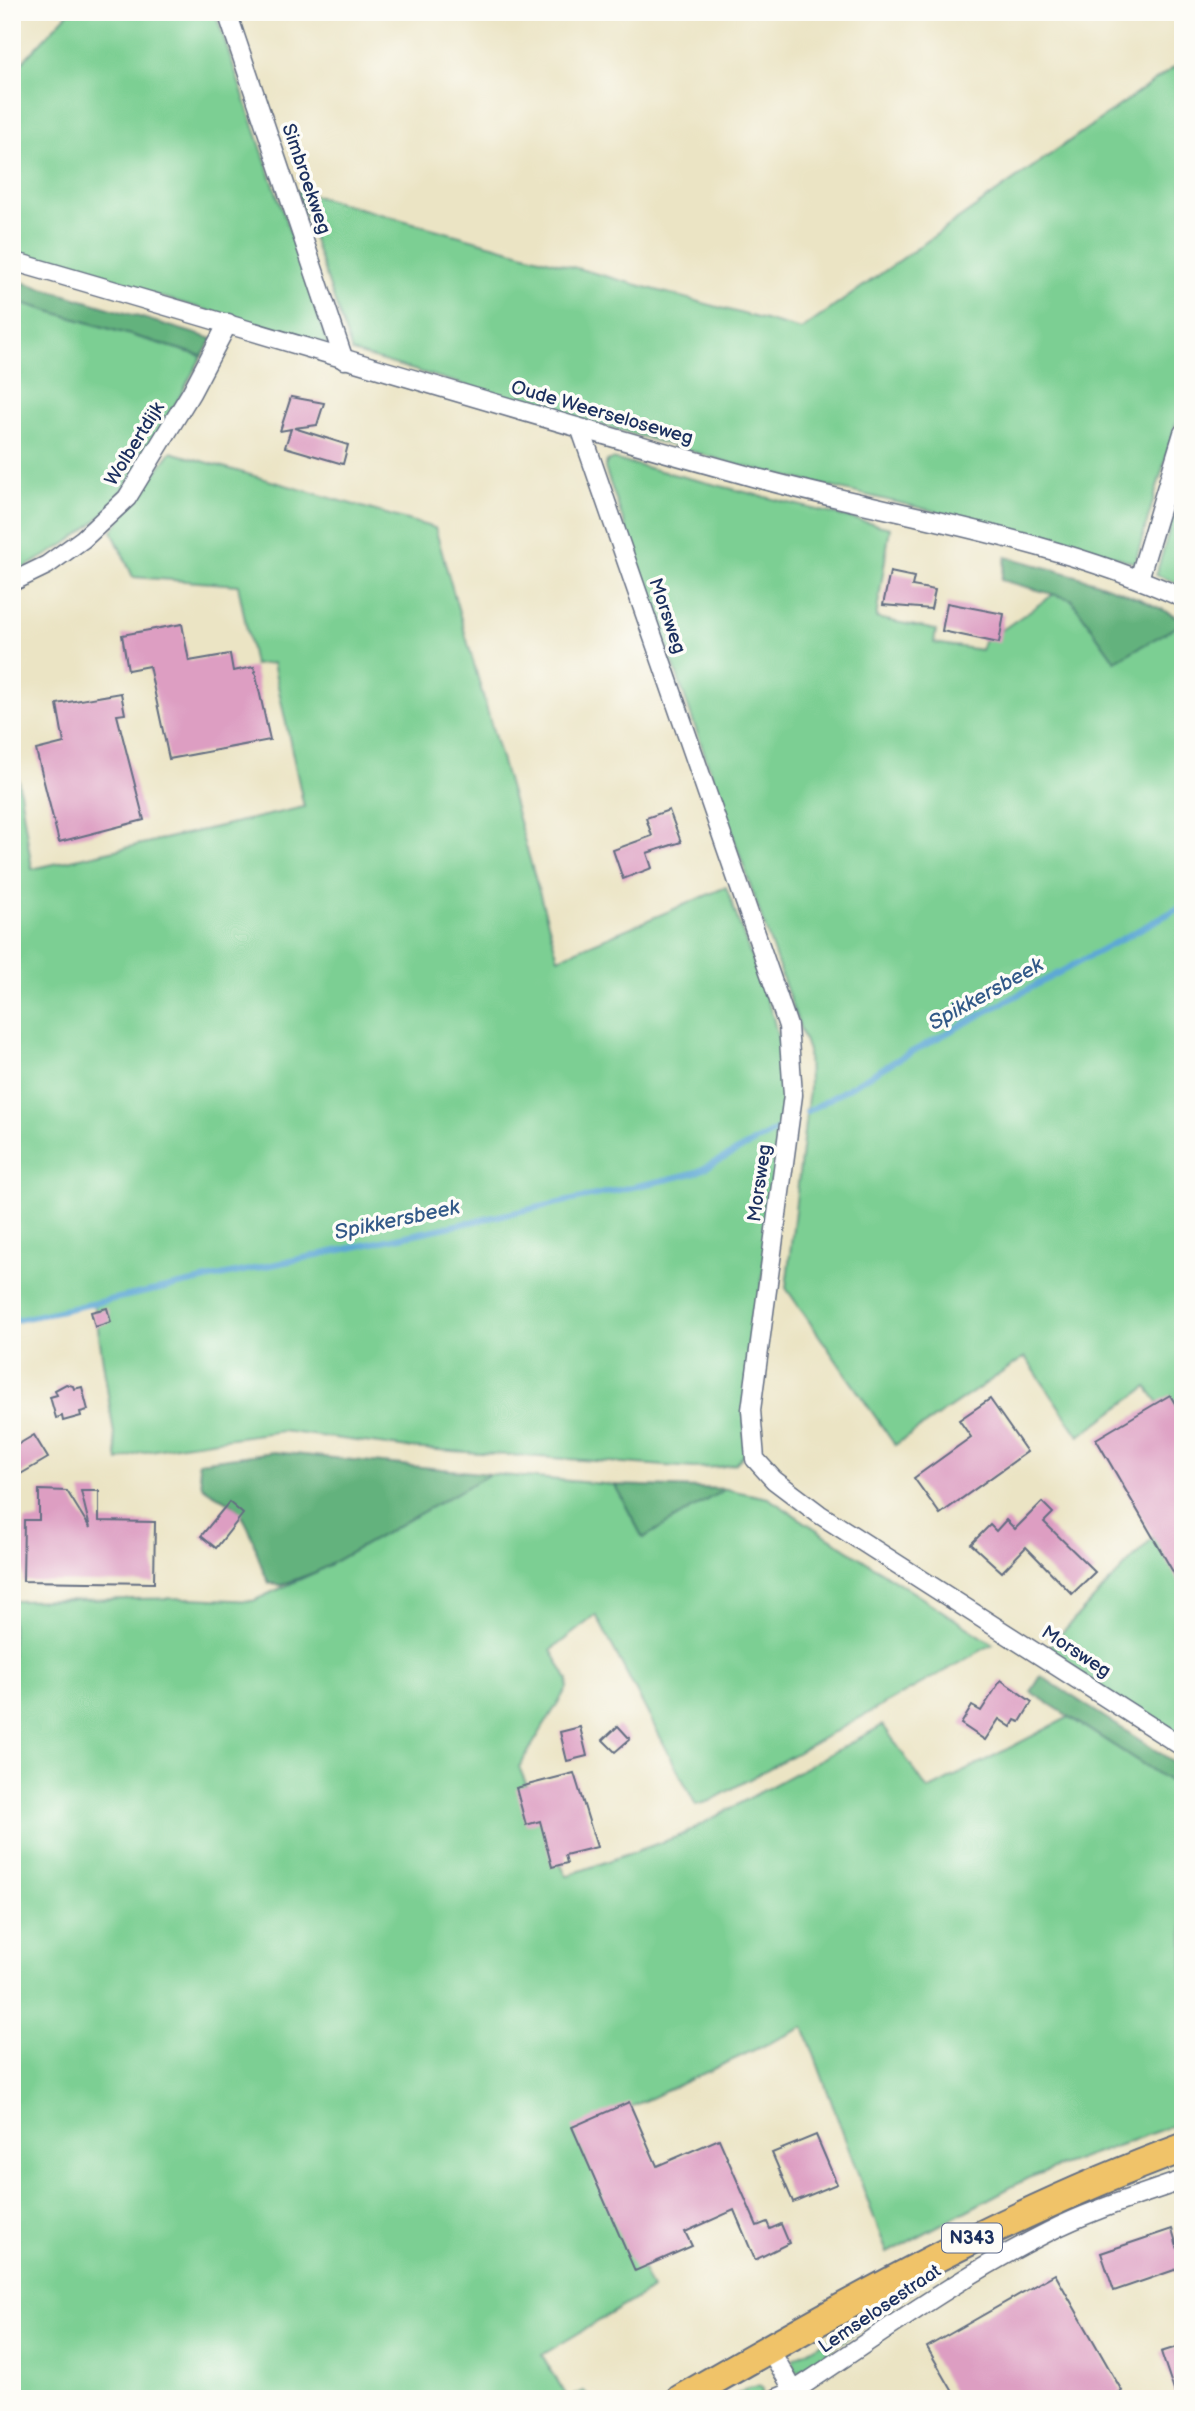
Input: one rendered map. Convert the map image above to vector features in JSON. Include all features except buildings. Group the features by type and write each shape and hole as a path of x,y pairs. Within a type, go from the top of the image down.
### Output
{"main road":[{"name":"N343","path":"681,2399 964,2242 1070,2192 1183,2148"}],"street":[{"name":"Simbroekweg","path":"227,12 344,360"},
{"name":"Oude Weerseloseweg","path":"12,261 228,323 580,430 802,490 1000,537 1139,579 1183,598"},
{"name":"Wolbertdijk","path":"12,582 47,565 83,539 127,498 191,393 228,323"},
{"name":"Morsweg","path":"580,430 788,1026 793,1095 751,1410 755,1459 774,1480 819,1514 1183,1746"},
{"path":"1139,579 1183,433"},
{"name":"Lemselosestraat","path":"775,2399 794,2391 939,2292 999,2257 1087,2214 1183,2180"},
{"path":"769,2348 794,2391"}],"green space":[{"path":"69,12 215,12 328,345 12,254 12,73"},
{"path":"1183,61 1183,399 1135,563 1083,546 738,465 352,352 297,191 801,330"},
{"path":"12,279 213,339 202,356 12,300"},
{"path":"12,300 202,356 156,439 116,499 102,515 71,540 12,574"},
{"path":"171,452 435,528 558,958 726,887 773,1017 783,1059 784,1101 745,1424 744,1455 735,1464 694,1468 409,1448 282,1431 182,1445 140,1453 118,1461 94,1302 12,1321 12,740 32,869 304,807 273,663 254,665 238,585 133,577 112,531"},
{"path":"612,459 890,528 876,618 936,630 934,643 981,650 985,638 1005,628 1054,594 1071,599 1115,661 1183,623 1183,1436 1147,1387 1079,1436 1025,1357 895,1445 786,1288 809,1088 808,1051 605,468 607,461"},
{"path":"1183,483 1183,585 1156,575"},
{"path":"1006,557 1118,590 1183,620 1183,623 1115,661 1071,599 1001,580"},
{"path":"274,1452 490,1474 316,1572 281,1585 269,1583 242,1515 227,1501 202,1486 198,1462"},
{"path":"490,1474 615,1485 643,1538 725,1489 768,1498 993,1644 710,1801 696,1805 596,1615 551,1650 568,1680 567,1688 519,1767 566,1876 682,1835 883,1725 928,1790 1069,1717 1183,1790 1183,2122 1028,2178 887,2253 804,2027 579,2131 652,2289 542,2355 568,2398 584,2391 590,2399 12,2399 12,1601 191,1598 253,1601 316,1572"},
{"path":"615,1485 725,1489 643,1538"},
{"path":"1183,1506 1183,1741 1044,1651"},
{"path":"1041,1676 1183,1768 1183,1790 1031,1692"},
{"path":"913,2291 807,2367 798,2372 794,2370 793,2359"},
{"path":"759,2386 763,2389 763,2394 756,2399 729,2399 748,2388"}],"waterway":[{"name":"Spikkersbeek","path":"807,1112 895,1061 1183,906"},
{"name":"Spikkersbeek","path":"12,1321 697,1172 781,1128"}]}
